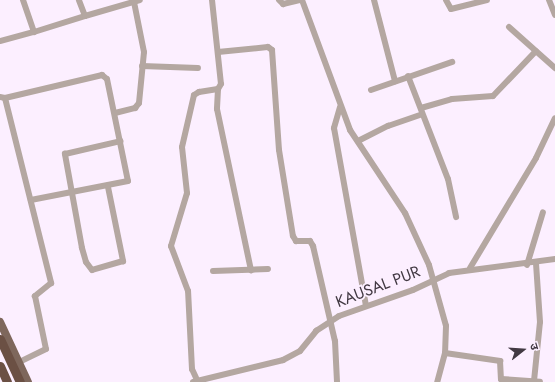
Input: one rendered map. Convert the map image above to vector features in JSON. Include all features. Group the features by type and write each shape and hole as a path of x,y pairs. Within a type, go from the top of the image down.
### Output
{"highway":[{"path":"0,339 20,382"},
{"path":"0,366 7,382"}],"main road":[{"path":"0,322 28,382"}],"street":[{"path":"24,0 34,32"},
{"path":"79,0 85,16"},
{"path":"212,0 221,84 218,89 217,109 228,169 251,270"},
{"path":"279,0 283,4 301,0 340,107 358,142 412,225 434,279 446,326 445,353 437,382"},
{"path":"374,0 396,81"},
{"path":"446,0 451,8 487,0"},
{"path":"549,0 555,15"},
{"path":"0,41 139,1 143,40 138,106 115,113"},
{"path":"509,27 555,68"},
{"path":"218,52 268,47 272,50 279,150 293,236 296,241 313,244 330,321 337,382"},
{"path":"358,142 388,126 452,99 493,96 536,52"},
{"path":"371,90 452,62"},
{"path":"142,66 198,68"},
{"path":"19,362 46,349 35,296 51,283 31,200 2,97 105,75 115,113 129,180 74,194 31,200"},
{"path":"408,76 448,179 456,217"},
{"path":"196,382 192,369 188,291 171,246 187,193 182,147 194,95 199,92 218,89"},
{"path":"340,107 334,128 366,305"},
{"path":"470,268 536,158 555,118"},
{"path":"108,186 123,261 94,270 89,268 84,258 66,153 121,141"},
{"path":"527,265 543,212"},
{"name":"KAUSAL PUR","path":"196,382 290,357 330,321 366,305 434,279 470,268 527,265 555,259"},
{"path":"445,353 499,361 502,364 501,379 537,382 540,322 536,263"},
{"path":"213,271 268,269"}]}
